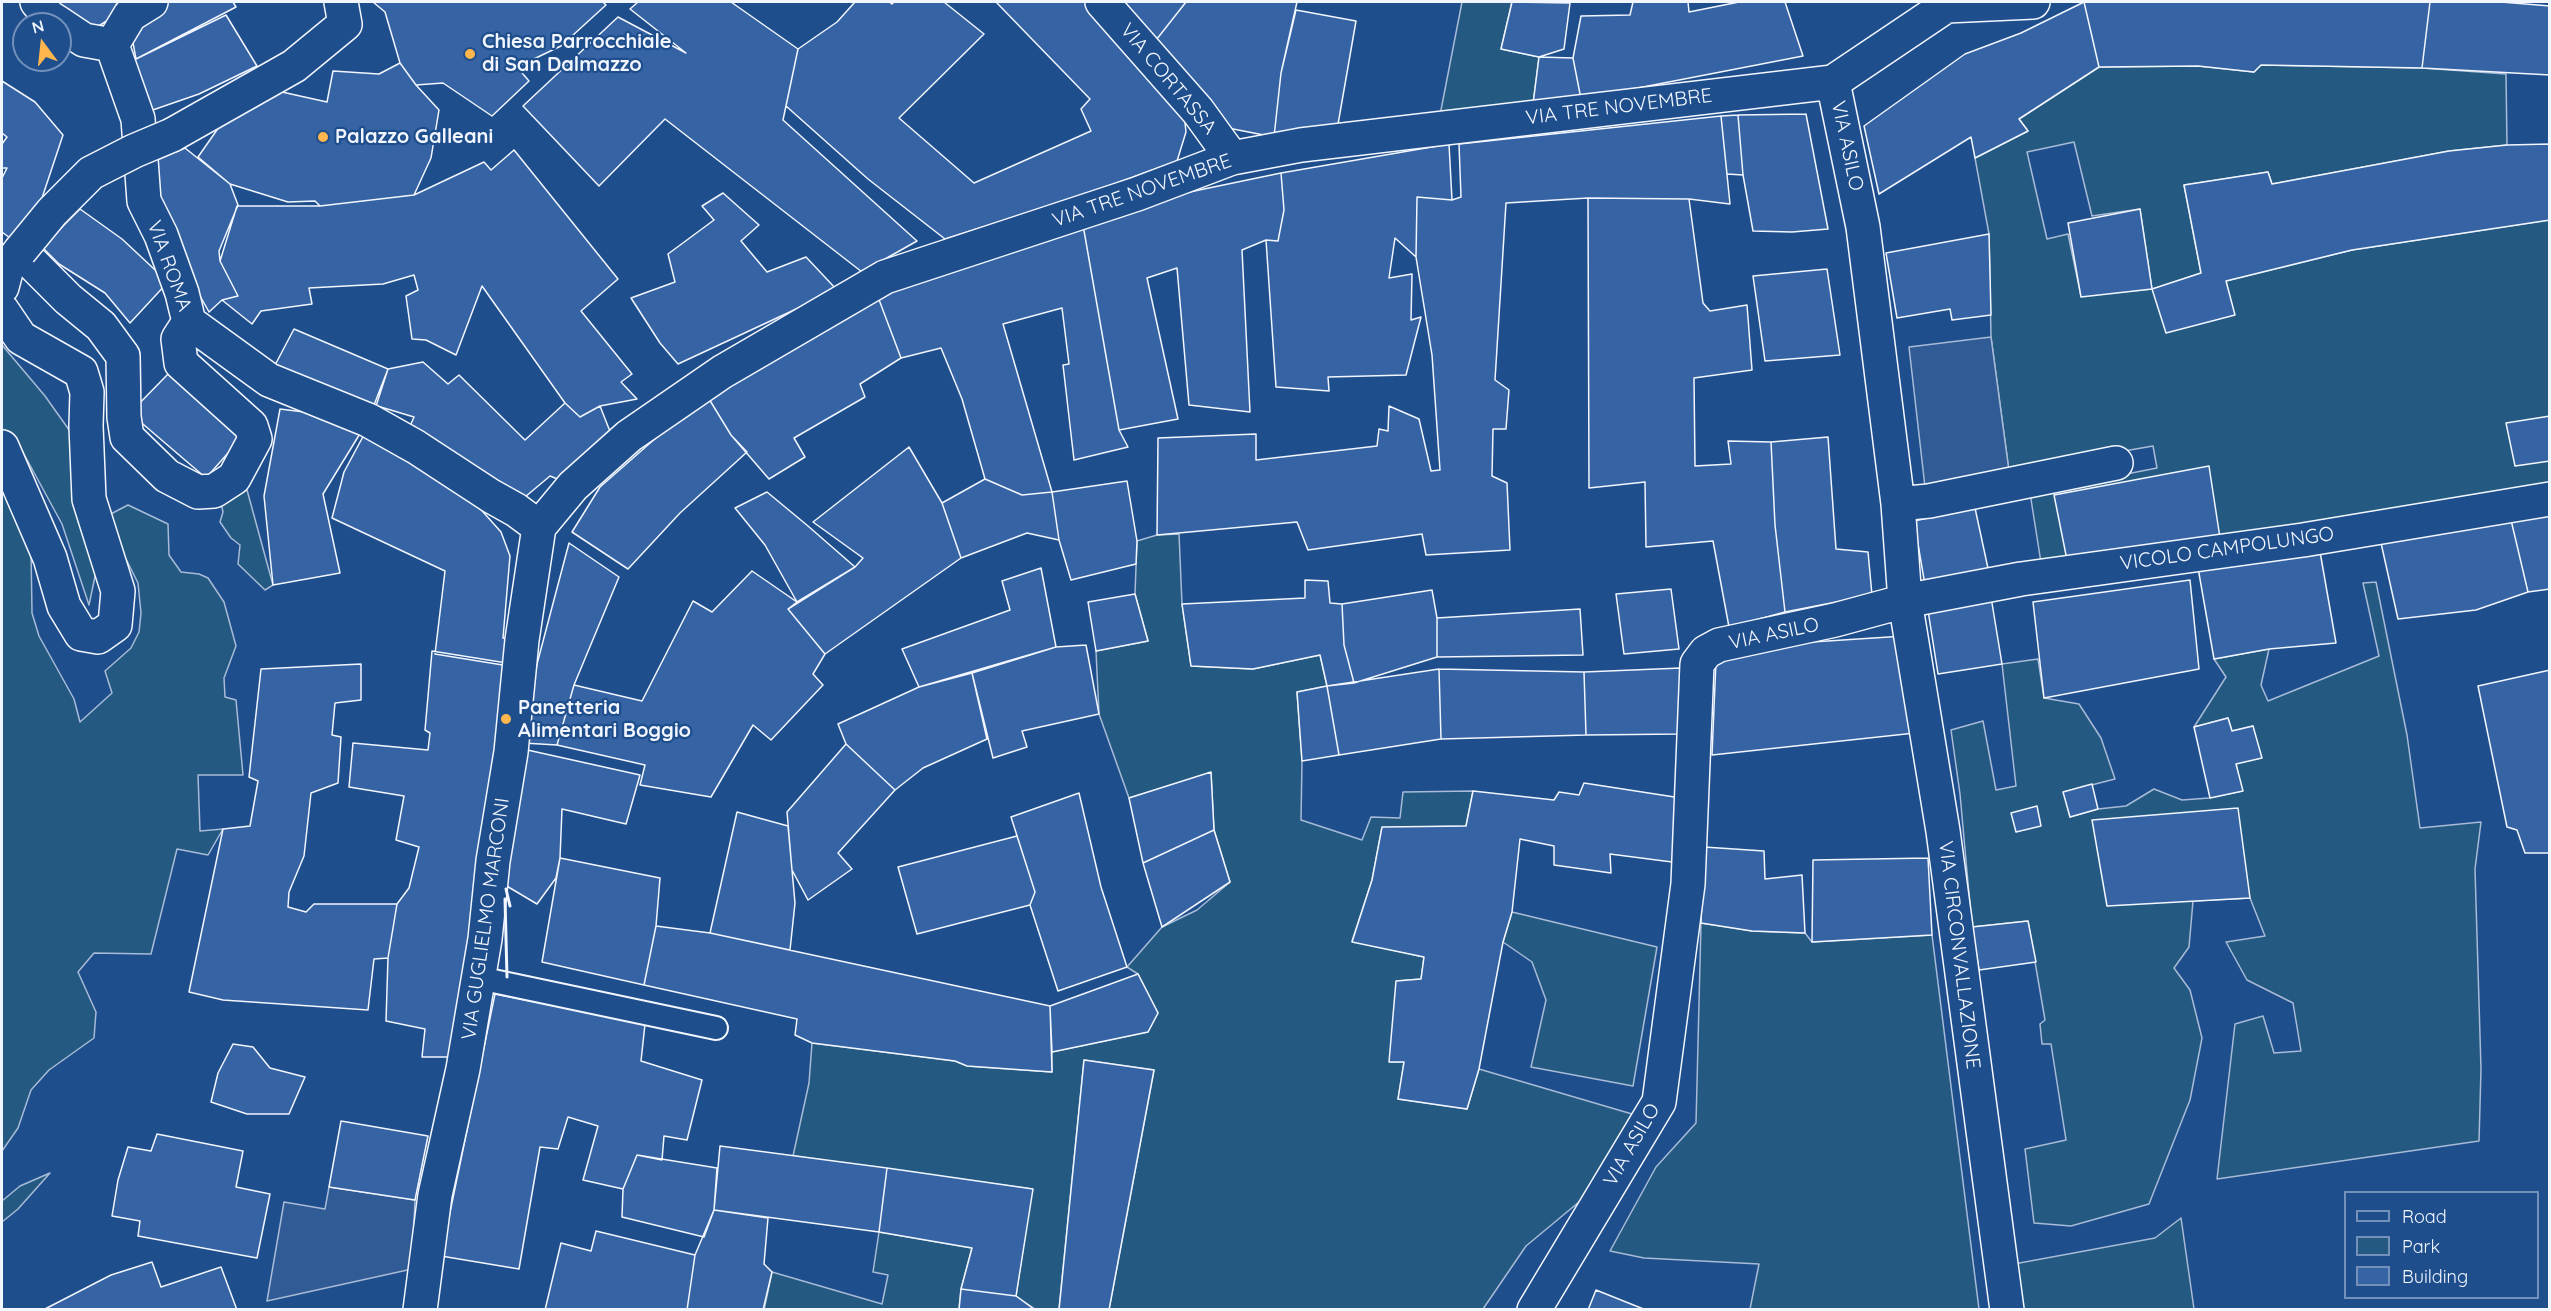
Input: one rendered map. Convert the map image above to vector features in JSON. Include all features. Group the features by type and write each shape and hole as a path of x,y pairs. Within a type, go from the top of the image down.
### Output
{"street":[{"path":"72,32 84,40 112,45 130,15 151,2"},
{"path":"2,287 7,268 20,251 52,212 91,173 172,135 294,66 345,24 341,2"},
{"name":"VIA CORTASSA","path":"1102,2 1198,111 1232,158"},
{"path":"1833,82 1947,4 2033,2"},
{"name":"VIA ROMA","path":"112,45 138,119 144,201 161,235 182,293 189,322 269,380 368,420 416,447 539,527"},
{"name":"VIA TRE NOVEMBRE","path":"539,527 573,486 629,436 722,372 885,277 1137,194 1232,158 1300,145 1833,82"},
{"name":"VIA ASILO","path":"1534,1310 1659,1102 1688,884 1697,664 1706,652 1719,645 1835,620 1905,601 1898,504 1863,227 1833,82"},
{"path":"20,251 68,299 101,326 123,356 124,417 127,438 167,476 198,492 214,491 234,478 255,439 251,426 180,363 178,339 189,322"},
{"path":"2,310 21,338 81,372 87,392 89,499 118,591 115,625 98,638 81,634 64,606 50,558 2,447"},
{"path":"1898,504 1929,501 2116,463"},
{"name":"VICOLO CAMPOLUNGO","path":"1905,601 2021,579 2303,540 2550,499"},
{"name":"VIA GUGLIELMO MARCONI","path":"420,1310 435,1195 463,1070 479,978 510,752 522,640 539,527"},
{"name":"VIA CIRCONVALLAZIONE","path":"1905,601 1943,831 2007,1310"}],"lane":[{"path":"479,978 716,1028"}],"green space":[{"path":"1462,2 1512,2 1501,49 1539,57 1533,104 1440,115"},
{"path":"2261,65 2422,68 2506,74 2507,145 2449,151 2272,184 2268,172 2184,185 2201,273 2153,289 2234,315 2226,281 2352,250 2549,220 2549,484 2042,569 2030,493 2157,468 2153,446 2009,471 1991,337 1989,234 1975,158 2028,131 2019,119 2099,67 2198,66 2254,72","holes":["2074,142 2092,216 2140,209 2152,289 2081,296 2068,234 2047,239 2027,152"]},
{"path":"2,345 45,396 72,434 97,567 89,605 62,524 19,445 2,429"},
{"path":"2,483 31,550 32,613 39,636 74,699 80,722 112,693 105,671 131,648 139,632 141,613 138,583 105,517 128,505 168,524 169,555 181,572 199,574 208,578 224,602 236,646 224,678 225,697 236,700 243,775 198,775 200,831 223,829 208,855 177,849 151,954 94,953 78,972 96,1012 94,1038 49,1070 31,1090 18,1128 2,1151"},
{"path":"247,490 273,585 265,590 238,564 240,545 231,538 220,522 223,512 221,503"},
{"path":"1179,534 1182,604 1191,666 1253,669 1320,655 1327,686 1297,692 1302,761 1301,820 1362,840 1371,817 1400,818 1403,792 1473,791 1466,826 1382,828 1372,880 1352,941 1424,957 1421,979 1397,981 1390,1062 1404,1062 1398,1099 1467,1109 1479,1069 1632,1114 1585,1197 1526,1246 1483,1309 1109,1309 1154,1070 1084,1060 1059,1309 1035,1309 1016,1296 1032,1189 793,1156 809,1083 812,1043 955,1061 968,1066 1052,1072 1052,1052 1148,1032 1158,1013 1138,974 1127,967 1162,927 1197,910 1230,882 1214,830 1211,773 1129,798 1099,714 1096,651 1148,641 1135,594 1137,541 1157,535"},
{"path":"2376,582 2407,735 2420,828 2481,822 2475,869 2481,1069 2479,1141 2217,1179 2235,1024 2263,1016 2274,1053 2301,1051 2293,1003 2247,980 2226,942 2265,936 2250,898 2193,901 2189,947 2174,968 2190,990 2202,1038 2190,1100 2149,1204 2071,1226 2034,1223 2025,1149 2066,1140 2051,1044 2042,1044 2040,1024 2045,1020 2028,921 1972,927 1960,794 1951,730 1983,721 1996,790 2016,786 2002,664 2038,659 2044,698 2079,704 2101,738 2115,779 2064,792 2070,817 2098,809 2126,806 2154,789 2182,800 2209,798 2242,791 2236,764 2253,726 2232,731 2228,718 2194,727 2226,677 2214,659 2269,649 2261,685 2268,701 2379,656 2363,583"},
{"path":"1512,912 1657,947 1633,1086 1531,1067 1546,1000 1532,962 1503,942"},
{"path":"1701,923 1752,931 1805,933 1812,942 1932,935 1979,1309 1750,1309 1759,1264 1644,1258 1610,1251 1656,1167 1696,1123"},
{"path":"50,1173 18,1209 2,1222 2,1201 20,1186"},
{"path":"2181,1218 2194,1309 2020,1309 2014,1264 2155,1238"},
{"path":"879,1232 972,1248 961,1289 959,1309 764,1310 772,1272 882,1304 888,1275 873,1272"}],"shaded area":[{"path":"1991,337 2009,471 1925,487 1909,347"},
{"path":"329,1187 415,1200 412,1269 267,1301 284,1202 325,1209"}],"building":[{"path":"52,2 137,2 89,32 72,18 72,12 64,12"},
{"path":"160,2 233,2 236,7 136,59 129,21"},
{"name":"Chiesa Parrocchiale di San Dalmazzo","path":"373,2 603,2 606,5 561,46 517,67 529,81 492,116 443,83 416,85 400,63 385,12"},
{"path":"638,2 731,2 798,49 783,120 917,241 862,272 665,119 599,186 523,106 618,17 686,53 630,9"},
{"path":"855,2 889,2 892,4 894,2 944,2 984,34 899,118 974,183 1091,131 1081,109 1090,99 996,2 1094,2 1183,104 1186,132 1177,161 1081,196 945,239 868,179 786,106 798,49 837,22"},
{"path":"1110,2 1186,2 1149,49"},
{"path":"1186,2 1297,2 1281,73 1274,137 1228,128 1149,49"},
{"path":"1512,2 1570,3 1564,49 1539,57 1501,49"},
{"path":"1633,2 1688,2 1689,12 1739,2 1785,2 1803,56 1581,99 1573,58 1581,16 1630,15"},
{"path":"2084,2 2099,67 2019,119 2028,131 1975,158 1971,137 1879,194 1864,126 1965,54 2021,33"},
{"path":"2084,2 2430,2 2422,68 2261,65 2254,72 2198,66 2099,67"},
{"path":"2430,2 2501,2 2550,6 2550,75 2422,68"},
{"path":"1296,10 1356,21 1337,130 1274,137 1281,73"},
{"path":"226,15 257,66 199,94 147,112 125,69 136,59"},
{"path":"1539,57 1573,58 1581,99 1533,104"},
{"name":"Palazzo Galleani","path":"400,63 439,110 431,158 414,195 320,206 315,201 288,202 230,184 198,157 226,117 282,92 327,102 333,71 379,74"},
{"path":"2,81 35,102 63,135 42,198 14,241 2,232 2,178 7,168 2,168 2,144 7,137 2,133"},
{"path":"1806,114 1828,229 1792,232 1753,231 1743,175 1738,115"},
{"path":"1738,115 1743,175 1727,174 1721,116"},
{"path":"1721,116 1730,204 1689,199 1588,198 1506,203 1495,380 1509,390 1506,429 1493,429 1492,476 1507,483 1510,550 1426,555 1422,534 1308,550 1297,522 1157,535 1158,438 1256,434 1256,460 1377,446 1379,429 1388,431 1389,406 1419,419 1431,471 1440,470 1432,355 1416,257 1417,197 1452,200 1461,197 1459,144"},
{"path":"1449,144 1452,200 1417,197 1416,257 1395,238 1389,278 1412,274 1411,320 1421,317 1406,375 1328,377 1329,391 1276,387 1266,240 1278,241 1284,210 1281,173"},
{"path":"2550,144 2550,220 2352,250 2226,281 2235,315 2166,333 2152,289 2201,273 2184,185 2268,172 2272,184 2449,151 2507,145"},
{"path":"185,148 230,184 238,205 219,251 220,261 238,296 222,300 209,312 185,269 148,164"},
{"path":"514,150 618,279 581,311 632,374 621,382 637,399 600,406 580,417 565,403 482,286 456,355 426,340 412,339 406,296 418,290 414,275 383,284 309,288 312,304 261,311 252,324 222,300 238,296 220,261 237,206 320,206 414,195 484,162 491,170"},
{"path":"1281,173 1284,210 1278,241 1266,240 1242,250 1250,412 1189,405 1177,268 1147,278 1178,419 1119,430 1083,225 1180,194"},
{"path":"723,193 759,225 741,241 767,272 806,257 837,290 678,364 660,343 631,298 675,282 668,254 714,220 702,206"},
{"path":"1588,198 1689,199 1703,303 1710,311 1747,305 1752,370 1694,378 1695,466 1731,464 1728,441 1771,442 1775,525 1785,612 1729,627 1713,541 1646,547 1645,482 1589,488"},
{"path":"80,209 122,239 168,282 130,323 105,293 59,264 42,247"},
{"path":"2140,209 2152,289 2081,297 2068,223"},
{"path":"1083,225 1119,430 1128,447 1074,460 1063,365 1069,364 1062,308 1003,324 1052,492 1022,495 985,479 962,399 941,348 901,358 878,297"},
{"path":"1989,234 1991,315 1952,320 1950,309 1897,318 1886,253"},
{"path":"1827,269 1840,355 1765,361 1753,276"},
{"path":"878,297 901,358 860,384 865,397 794,438 805,457 769,479 731,435 706,394"},
{"path":"294,329 388,369 376,406 275,365"},
{"path":"423,362 448,384 459,375 525,440 565,403 580,417 600,406 613,439 560,480 550,476 525,497 460,464 410,426 414,417 374,405 388,369"},
{"path":"171,371 243,436 206,478 130,413"},
{"path":"706,394 731,435 747,452 680,513 628,569 572,532 600,487"},
{"path":"280,409 312,413 361,432 323,494 340,573 273,585 264,496"},
{"path":"2550,416 2550,461 2515,466 2506,423"},
{"path":"366,431 476,504 501,532 510,556 503,638 514,642 509,666 435,654 445,571 332,518 344,472"},
{"path":"1828,437 1836,549 1868,552 1872,595 1785,612 1775,525 1771,442"},
{"path":"909,447 942,503 961,558 825,654 788,609 855,567 863,558 813,522"},
{"path":"2209,466 2220,538 2068,565 2054,495"},
{"path":"985,479 1022,495 1052,492 1059,540 1027,533 961,558 942,503"},
{"path":"1127,481 1137,541 1136,564 1071,580 1059,540 1052,492"},
{"path":"767,492 855,567 797,602 765,545 735,508"},
{"path":"1975,508 1989,573 1925,585 1914,521"},
{"path":"2550,513 2550,589 2528,592 2511,520"},
{"path":"2511,520 2528,592 2476,610 2398,619 2381,543"},
{"path":"569,543 619,577 574,685 557,745 523,743 537,664"},
{"path":"2319,546 2336,643 2269,649 2214,659 2197,562"},
{"path":"1041,568 1056,647 919,687 902,649 1010,610 1002,581"},
{"path":"752,571 797,602 788,609 825,654 813,674 823,685 771,740 753,725 711,797 640,785 645,765 557,745 574,685 642,701 693,601 712,612"},
{"path":"1305,580 1328,581 1330,603 1342,604 1344,645 1354,683 1327,686 1320,655 1253,669 1191,666 1182,604 1305,598"},
{"path":"2190,580 2199,669 2044,698 2033,602"},
{"path":"1671,589 1679,649 1624,654 1616,594"},
{"path":"1432,590 1437,618 1437,657 1354,683 1344,645 1342,604"},
{"path":"1990,591 2002,664 1938,674 1927,604"},
{"path":"1135,594 1148,641 1096,651 1088,602"},
{"path":"1580,609 1583,655 1437,657 1437,618"},
{"path":"1904,636 1915,733 1712,755 1716,661 1797,643"},
{"path":"1086,645 1099,714 1022,731 1027,747 993,758 972,673 1056,647"},
{"path":"432,651 513,664 450,1057 422,1057 425,1029 386,1021 388,958 397,904 409,888 419,847 396,840 404,796 349,787 353,743 428,750 430,733 425,730"},
{"path":"361,664 361,700 335,703 332,735 341,737 338,783 311,793 304,856 289,892 288,907 306,912 314,904 397,904 388,958 374,959 368,1010 223,1000 189,992 223,829 250,826 258,781 249,777 261,669"},
{"path":"1681,668 1680,734 1586,735 1584,672"},
{"path":"1439,669 1584,672 1586,735 1441,739"},
{"path":"1439,669 1441,739 1339,755 1327,686"},
{"path":"2550,670 2550,853 2525,853 2517,830 2507,827 2478,686"},
{"path":"972,673 987,739 923,768 895,790 846,744 838,724 919,687"},
{"path":"1327,686 1339,755 1302,761 1297,692"},
{"path":"2228,718 2232,731 2253,726 2262,758 2236,764 2243,791 2210,798 2194,727"},
{"path":"846,744 895,790 838,853 852,869 808,900 792,870 787,812"},
{"path":"523,749 640,775 626,824 562,809 560,858 556,878 537,904 505,885"},
{"path":"1211,772 1214,830 1143,863 1129,798"},
{"path":"1584,783 1681,798 1672,862 1610,854 1611,873 1554,865 1554,846 1520,839 1512,912 1503,942 1479,1069 1467,1109 1398,1099 1404,1062 1389,1062 1396,981 1421,979 1424,957 1352,942 1372,880 1382,827 1466,826 1473,791 1554,800 1559,792 1579,795"},
{"path":"2092,784 2098,809 2070,817 2063,792"},
{"path":"1079,793 1101,887 1127,967 1058,991 1030,905 1035,892 1011,817"},
{"path":"2037,806 2041,826 2016,832 2011,813"},
{"path":"2238,808 2250,898 2107,906 2092,820"},
{"path":"737,812 788,826 795,903 790,950 710,933"},
{"path":"1214,830 1230,882 1162,927 1143,863"},
{"path":"1017,836 1035,892 1030,905 917,934 898,867"},
{"path":"1704,847 1764,851 1765,879 1802,875 1805,933 1752,931 1701,923"},
{"path":"560,858 660,878 656,926 644,985 542,962"},
{"path":"1928,858 1932,935 1812,942 1813,860"},
{"path":"2028,921 2036,962 1979,970 1972,927"},
{"path":"656,926 710,933 1050,1006 1052,1072 967,1066 955,1061 812,1043 795,1035 797,1019 644,985"},
{"path":"1138,974 1158,1013 1148,1032 1052,1052 1050,1006"},
{"path":"495,994 645,1024 641,1061 702,1080 687,1140 664,1136 662,1160 637,1155 623,1189 583,1180 598,1126 568,1117 558,1149 540,1147 519,1269 441,1256"},
{"path":"233,1044 253,1047 270,1068 305,1077 289,1114 247,1114 211,1102 218,1073"},
{"path":"1084,1060 1154,1070 1109,1310 1059,1310"},
{"path":"341,1121 428,1136 415,1200 329,1187"},
{"path":"157,1134 243,1151 236,1187 270,1194 257,1258 138,1236 140,1221 112,1216 118,1180 128,1147 151,1151"},
{"path":"720,1146 887,1168 879,1232 714,1210"},
{"path":"637,1155 717,1168 714,1210 704,1237 622,1217 623,1189"},
{"path":"887,1168 1033,1189 1016,1296 961,1289 972,1248 879,1232"},
{"path":"714,1210 768,1218 764,1264 772,1272 763,1310 687,1310 695,1255"},
{"path":"596,1231 695,1255 687,1310 545,1310 561,1243 591,1251"},
{"path":"152,1262 161,1287 221,1267 237,1310 43,1310 111,1275"},
{"path":"961,1289 1016,1296 1035,1310 959,1310"},
{"path":"1596,1290 1646,1310 1588,1310"}],"wall":[{"path":"506,889 510,906"},
{"path":"505,899 507,977"}],"place":[{"name":"Chiesa Parrocchiale di San Dalmazzo","path":"470,54"},
{"name":"Palazzo Galleani","path":"323,137"},
{"name":"Panetteria Alimentari Boggio","path":"506,719"}]}
